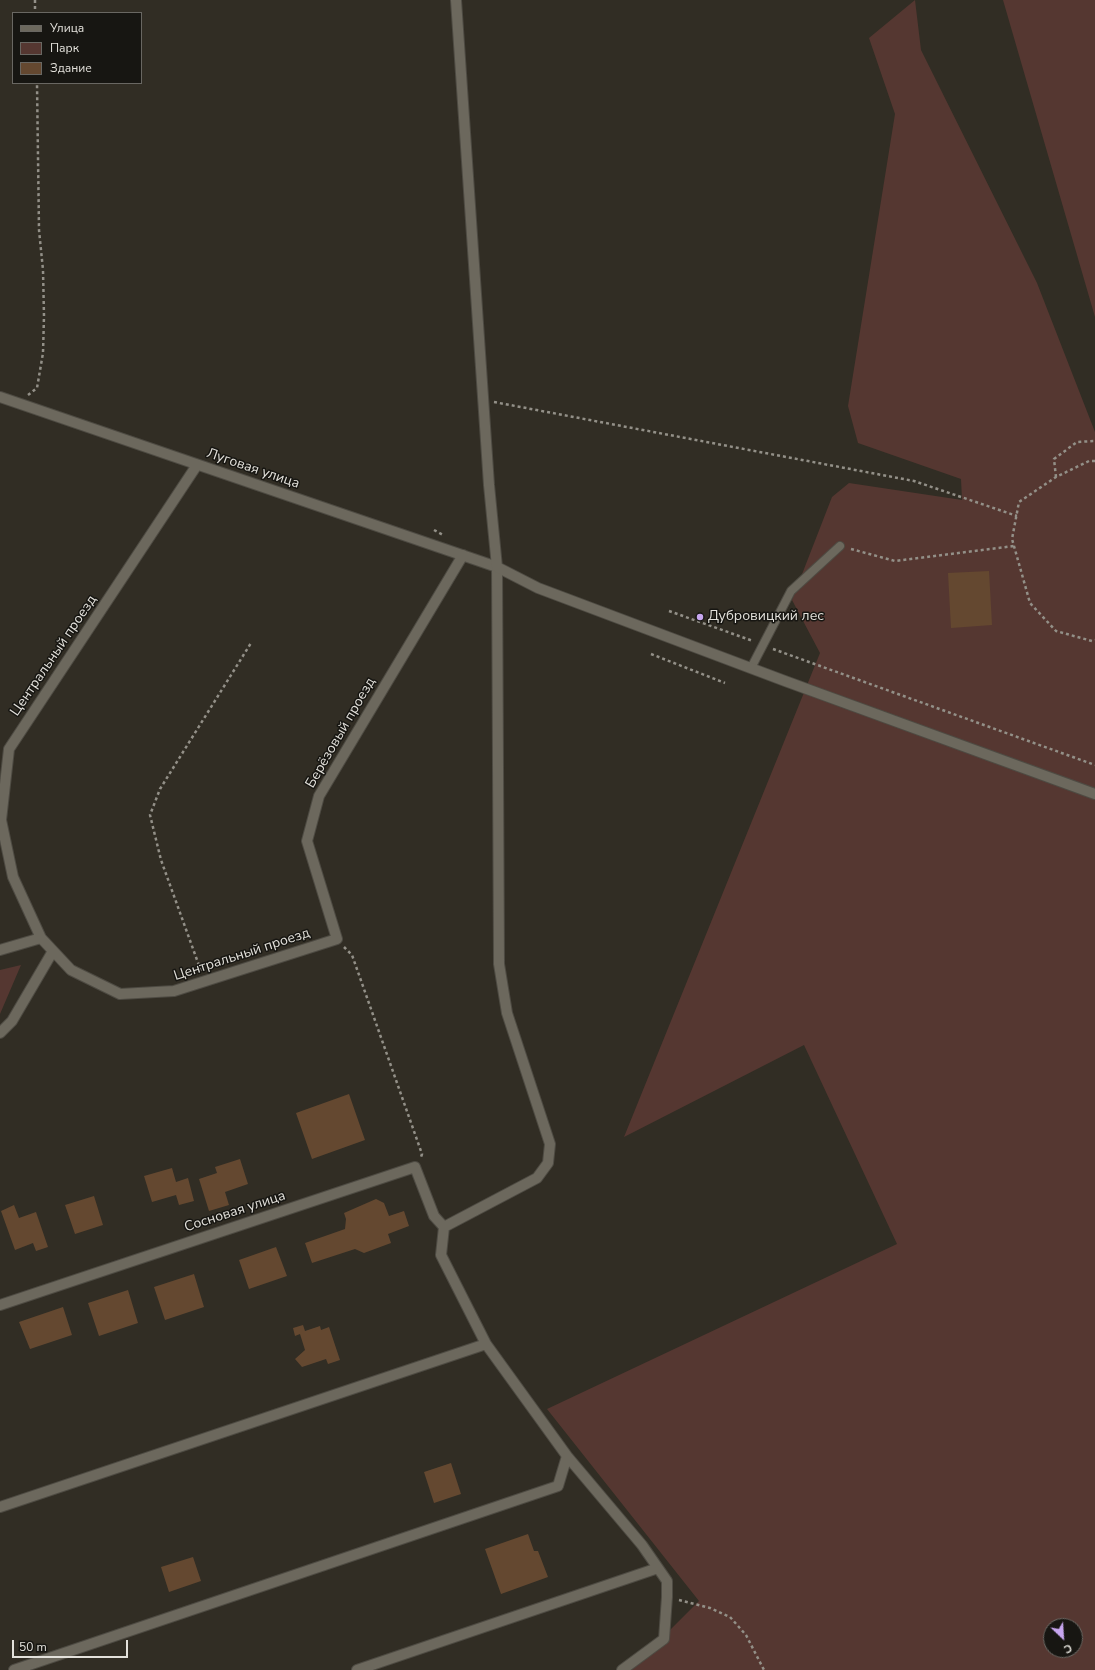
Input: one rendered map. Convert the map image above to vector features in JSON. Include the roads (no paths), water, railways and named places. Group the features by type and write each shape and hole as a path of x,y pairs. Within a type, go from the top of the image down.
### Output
{"street":[{"path":"456,0 497,567 499,964 507,1013 550,1144 548,1163 537,1178 444,1227 441,1255 486,1344 567,1456 642,1545 667,1581 664,1639 622,1670"},
{"name":"Луговая улица","path":"0,397 497,567 538,588 1095,794"},
{"name":"Центральный проезд","path":"197,465 9,749 1,820 14,877 41,938 71,970 120,994 174,991 337,939"},
{"name":"Берёзовый проезд","path":"337,939 307,841 319,796 463,555"},
{"path":"0,950 41,938"},
{"path":"0,1033 12,1021 53,951"},
{"name":"Сосновая улица","path":"0,1305 415,1167 434,1216 444,1227"},
{"path":"0,1507 486,1344"},
{"path":"14,1670 558,1486 567,1456"},
{"path":"358,1670 658,1568"}],"lane":[{"path":"751,668 791,591 840,546"}],"place":[{"name":"Дубровицкий лес","path":"700,617"}]}
